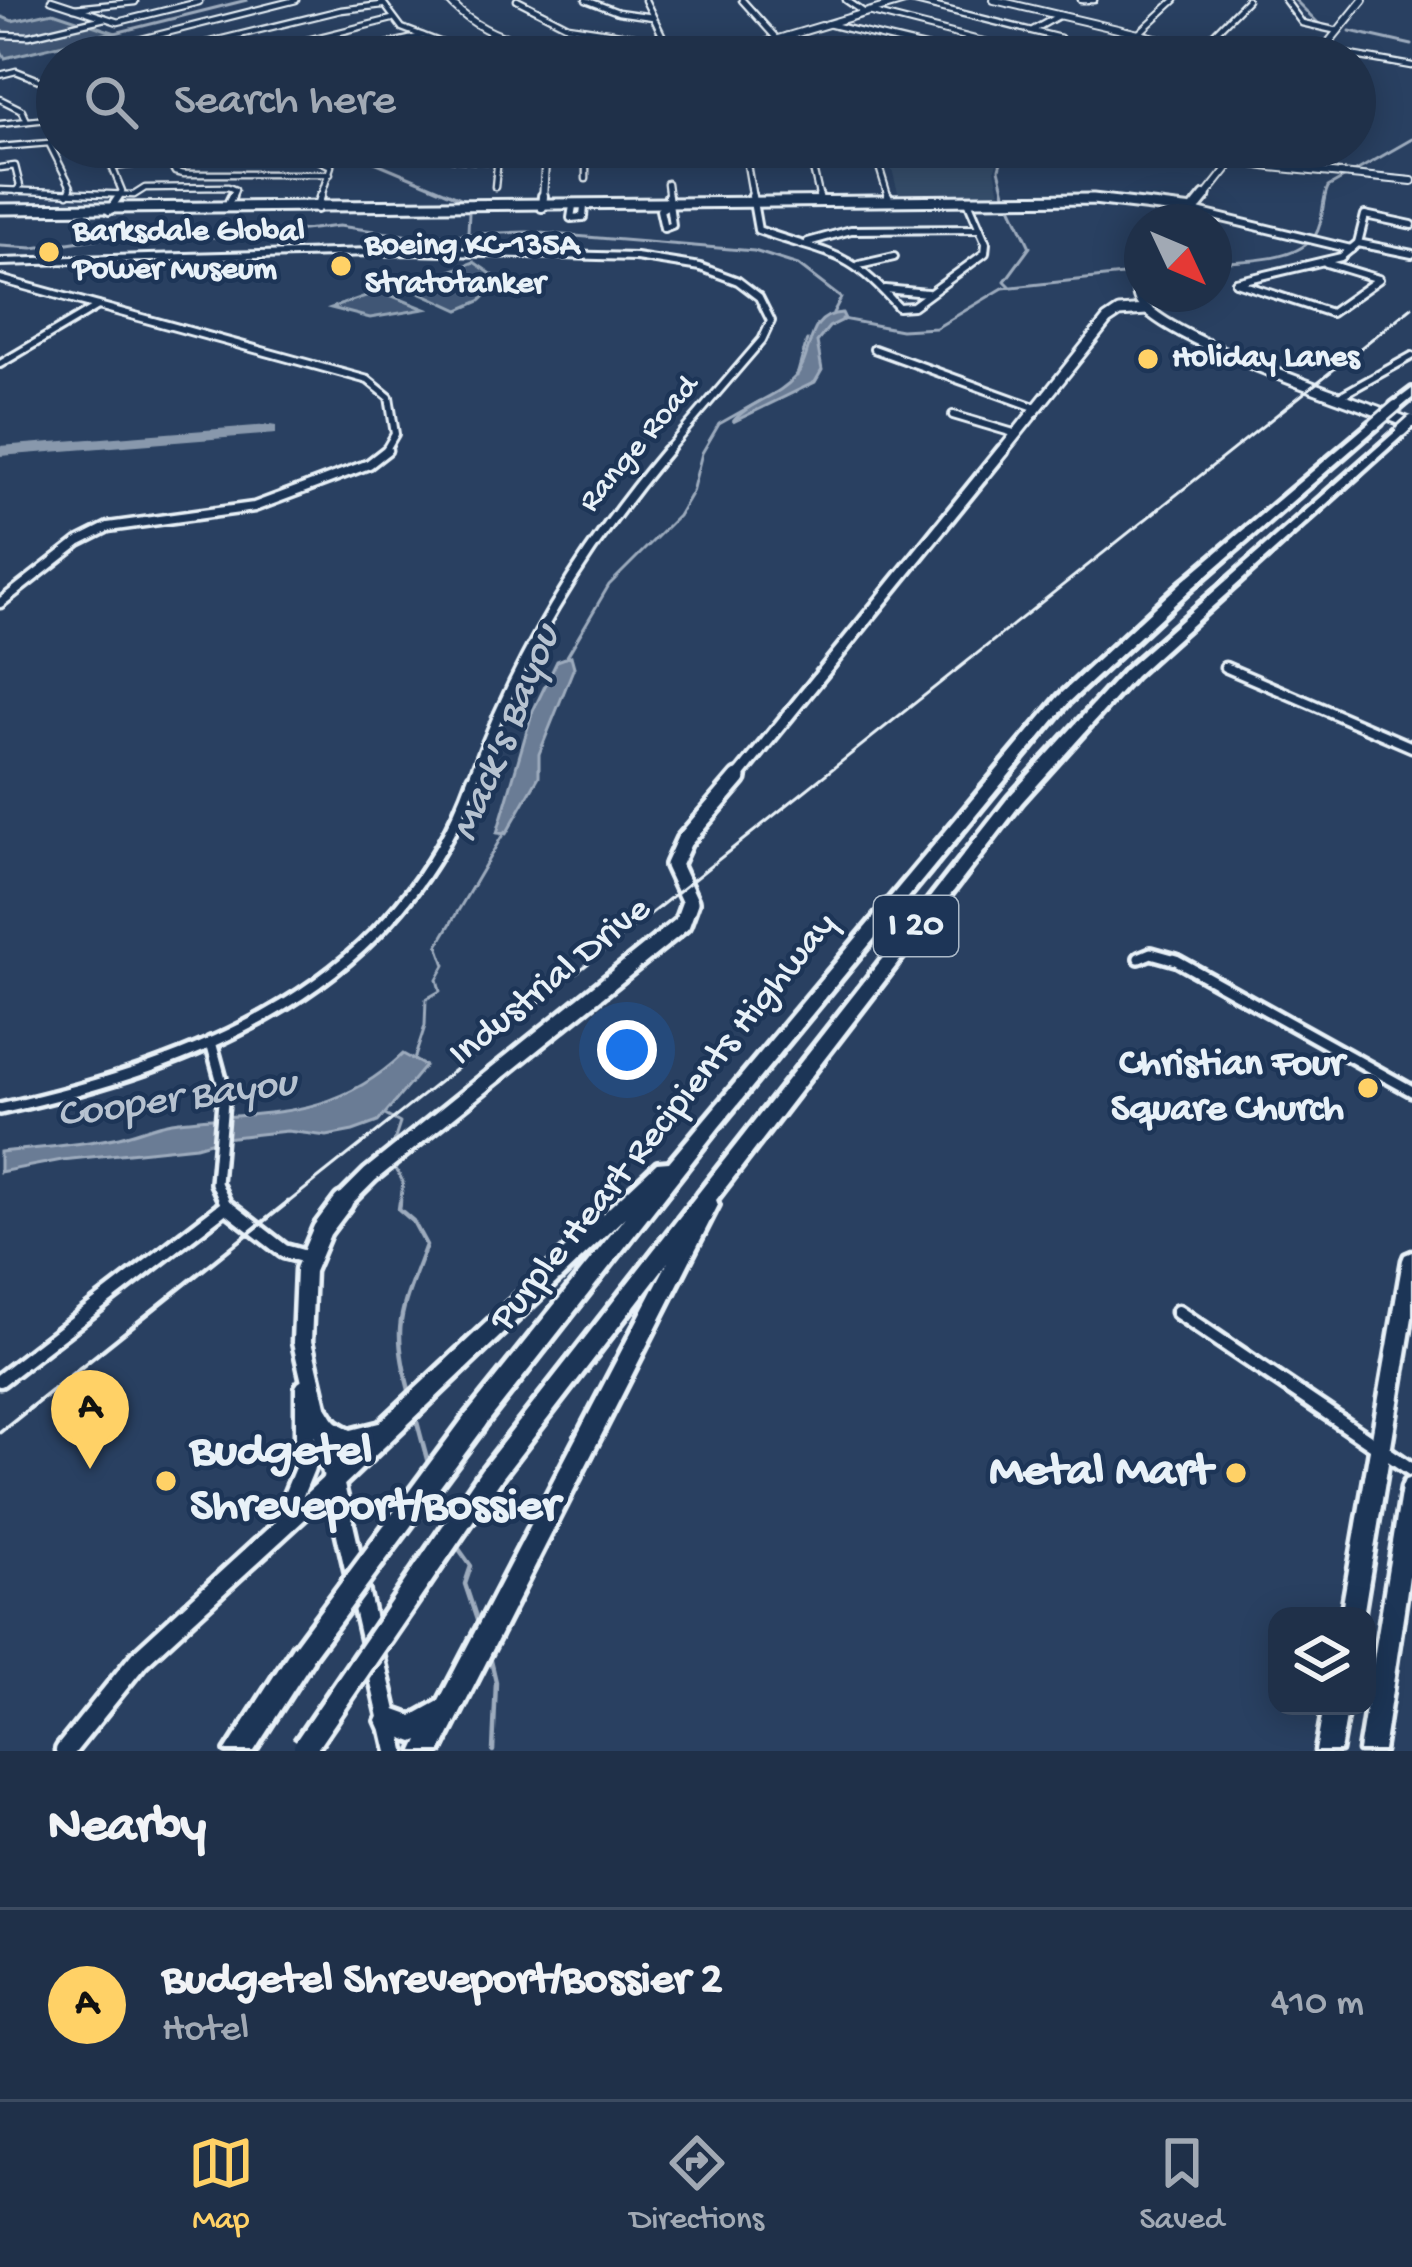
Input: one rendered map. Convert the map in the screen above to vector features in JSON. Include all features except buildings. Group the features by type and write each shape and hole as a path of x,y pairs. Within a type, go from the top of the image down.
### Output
{"highway":[{"name":"Purple Heart Recipients Highway","path":"238,1751 303,1653 475,1421 712,1122 1064,699 1187,585 1412,392"},
{"name":"Purple Heart Recipients Highway","path":"303,1749 491,1475 1015,800 1130,673 1408,425"},
{"path":"332,1482 712,1122"},
{"path":"427,1751 735,1157"},
{"path":"316,1409 341,1437 356,1441 383,1434"},
{"path":"390,1721 413,1730 434,1721 447,1707"}],"main road":[{"path":"448,0 469,20 508,36"},
{"path":"1335,36 1363,0"},
{"path":"1199,204 1227,168"},
{"path":"1289,168 1412,181"},
{"path":"0,209 1177,202 1208,192"},
{"path":"511,207 542,195"},
{"path":"1139,202 1151,204"},
{"path":"1139,202 1145,204"},
{"name":"Industrial Drive","path":"396,1751 305,1360 298,1301 306,1256 330,1216 370,1175 682,924 690,906 674,870 679,847 788,721 1109,317 1137,312"},
{"path":"1151,312 1183,334 1408,425"},
{"path":"1354,1607 1411,1275"},
{"path":"278,1528 305,1467 305,1360"},
{"path":"65,1751 139,1659 332,1482"},
{"path":"1376,1681 1412,1487"},
{"path":"1328,1751 1334,1715"},
{"path":"1370,1751 1371,1715"}],"street":[{"path":"51,0 118,22 198,1"},
{"path":"143,36 296,0"},
{"path":"518,0 534,12 571,26 634,36"},
{"path":"586,0 617,12 653,17"},
{"path":"645,0 662,36"},
{"path":"742,0 774,36"},
{"path":"846,0 867,12 962,36"},
{"path":"786,36 908,0 1052,36"},
{"path":"994,0 1147,36"},
{"path":"1081,0 1092,1"},
{"path":"1138,34 1174,0"},
{"path":"1212,36 1247,0"},
{"path":"1285,0 1304,24 1338,32"},
{"path":"74,8 135,2"},
{"path":"234,36 381,2 392,19 422,36"},
{"path":"1031,31 1060,16"},
{"path":"0,35 29,37 105,18"},
{"path":"324,36 392,19"},
{"path":"828,24 873,36"},
{"path":"1376,61 1412,66"},
{"path":"0,75 16,70 36,78"},
{"path":"0,99 22,110 27,121"},
{"path":"0,124 36,120"},
{"path":"0,147 36,144"},
{"path":"0,168 15,166 20,186 16,191"},
{"path":"62,168 71,187 68,194"},
{"path":"112,168 122,195"},
{"path":"173,168 184,174 330,174"},
{"path":"317,209 329,168"},
{"path":"495,187 496,168"},
{"path":"542,207 544,168"},
{"path":"586,168 586,178"},
{"path":"747,168 760,231 808,242 859,265 885,289 893,305 905,308 985,253 968,201"},
{"path":"812,168 821,202"},
{"path":"880,168 890,202"},
{"path":"667,183 668,205"},
{"path":"0,190 134,195 145,188 231,187 235,190 229,202"},
{"path":"109,211 122,195"},
{"path":"1326,263 1378,277 1331,313 1236,282 1326,263 1355,246 1362,217 1372,214 1412,225"},
{"path":"1232,220 1317,241 1411,254"},
{"path":"808,242 851,230 980,229"},
{"name":"Range Road","path":"0,262 380,250 586,255 669,261 717,272 758,294 769,311 768,331 762,340 620,510 554,602 497,717 446,847 416,893 321,977 211,1042 104,1084 0,1109"},
{"path":"859,265 894,257"},
{"path":"0,603 78,542 108,527 268,503 369,464 392,442 388,397 368,380 0,278 12,263"},
{"path":"885,289 933,292"},
{"path":"0,364 98,306"},
{"path":"874,349 1037,408"},
{"path":"1340,396 1412,356"},
{"path":"952,415 1017,434"},
{"path":"1225,667 1412,747"},
{"path":"1139,958 1151,953 1176,960 1412,1091"},
{"path":"211,1042 222,1084 216,1188 226,1207 276,1246 306,1256"},
{"path":"0,1380 226,1207"},
{"path":"1178,1312 1412,1470"}],"shaded area":[{"path":"53,12 113,32 36,36 36,51 5,58 0,49 0,16 12,21"},
{"path":"890,168 995,168 1000,194 899,196"},
{"path":"474,262 493,275 494,288 459,310 409,287"},
{"path":"380,291 425,309 370,318 331,308"},
{"path":"842,313 845,319 829,327 817,342 822,370 815,382 733,422 795,377 815,329 830,315"},
{"path":"571,656 574,667 539,754 539,776 506,834 497,833 532,713 557,661"},
{"path":"403,1054 425,1066 378,1122 353,1131 224,1138 196,1146 62,1160 0,1172 0,1152 119,1137 172,1122 322,1103 376,1076"}],"waterway":[{"path":"103,36 247,0"},
{"path":"1295,0 1319,24"},
{"path":"1350,31 1372,36"},
{"path":"1376,37 1412,45"},
{"path":"1376,160 1412,139"},
{"path":"389,168 470,202"},
{"path":"999,168 1006,197"},
{"path":"1232,261 1283,255 1307,243 1319,229 1328,187 1361,168"},
{"path":"1010,204 1030,247 1005,281 1010,286"},
{"path":"468,232 469,212"},
{"name":"Mack's Bayou","path":"0,246 33,248 137,233 232,238 339,226 410,236 527,232 754,251 798,265 841,298 833,313"},
{"path":"842,319 901,330 936,328 1003,288 1123,275"},
{"name":"Mack's Bayou","path":"797,376 807,340"},
{"name":"Mack's Bayou","path":"566,658 609,585 678,516 692,492 702,453 719,424 760,401"},
{"name":"Mack's Bayou","path":"414,1060 425,1026 426,999 440,991 437,979 445,965 438,945 505,831"},
{"name":"Mack's Bayou","path":"385,1115 400,1123 390,1154"},
{"name":"Mack's Bayou","path":"393,1163 403,1182 400,1205"},
{"name":"Mack's Bayou","path":"400,1202 399,1209 413,1221 426,1245 401,1319 401,1352 411,1397"},
{"name":"Mack's Bayou","path":"416,1418 429,1467"},
{"name":"Mack's Bayou","path":"436,1487 442,1525"},
{"name":"Mack's Bayou","path":"454,1542 471,1566 465,1584 479,1626"},
{"name":"Mack's Bayou","path":"489,1652 496,1682 493,1751"}],"taxiway":[{"path":"0,451 270,430"}],"railway":[{"path":"285,1205 1412,307"},
{"path":"0,1432 288,1202"}],"place":[{"name":"Barksdale Global Power Museum","path":"49,252"},
{"name":"Boeing KC-135A Stratotanker","path":"341,266"},
{"name":"Holiday Lanes","path":"1148,359"},
{"name":"Christian Four Square Church","path":"1368,1088"},
{"name":"Budgetel Shreveport/Bossier 2","path":"90,1469"},
{"name":"Metal Mart","path":"1236,1473"},
{"name":"Budgetel Shreveport/Bossier","path":"166,1481"}],"water label":[{"name":"Cooper Bayou","path":"177,1101"}]}
